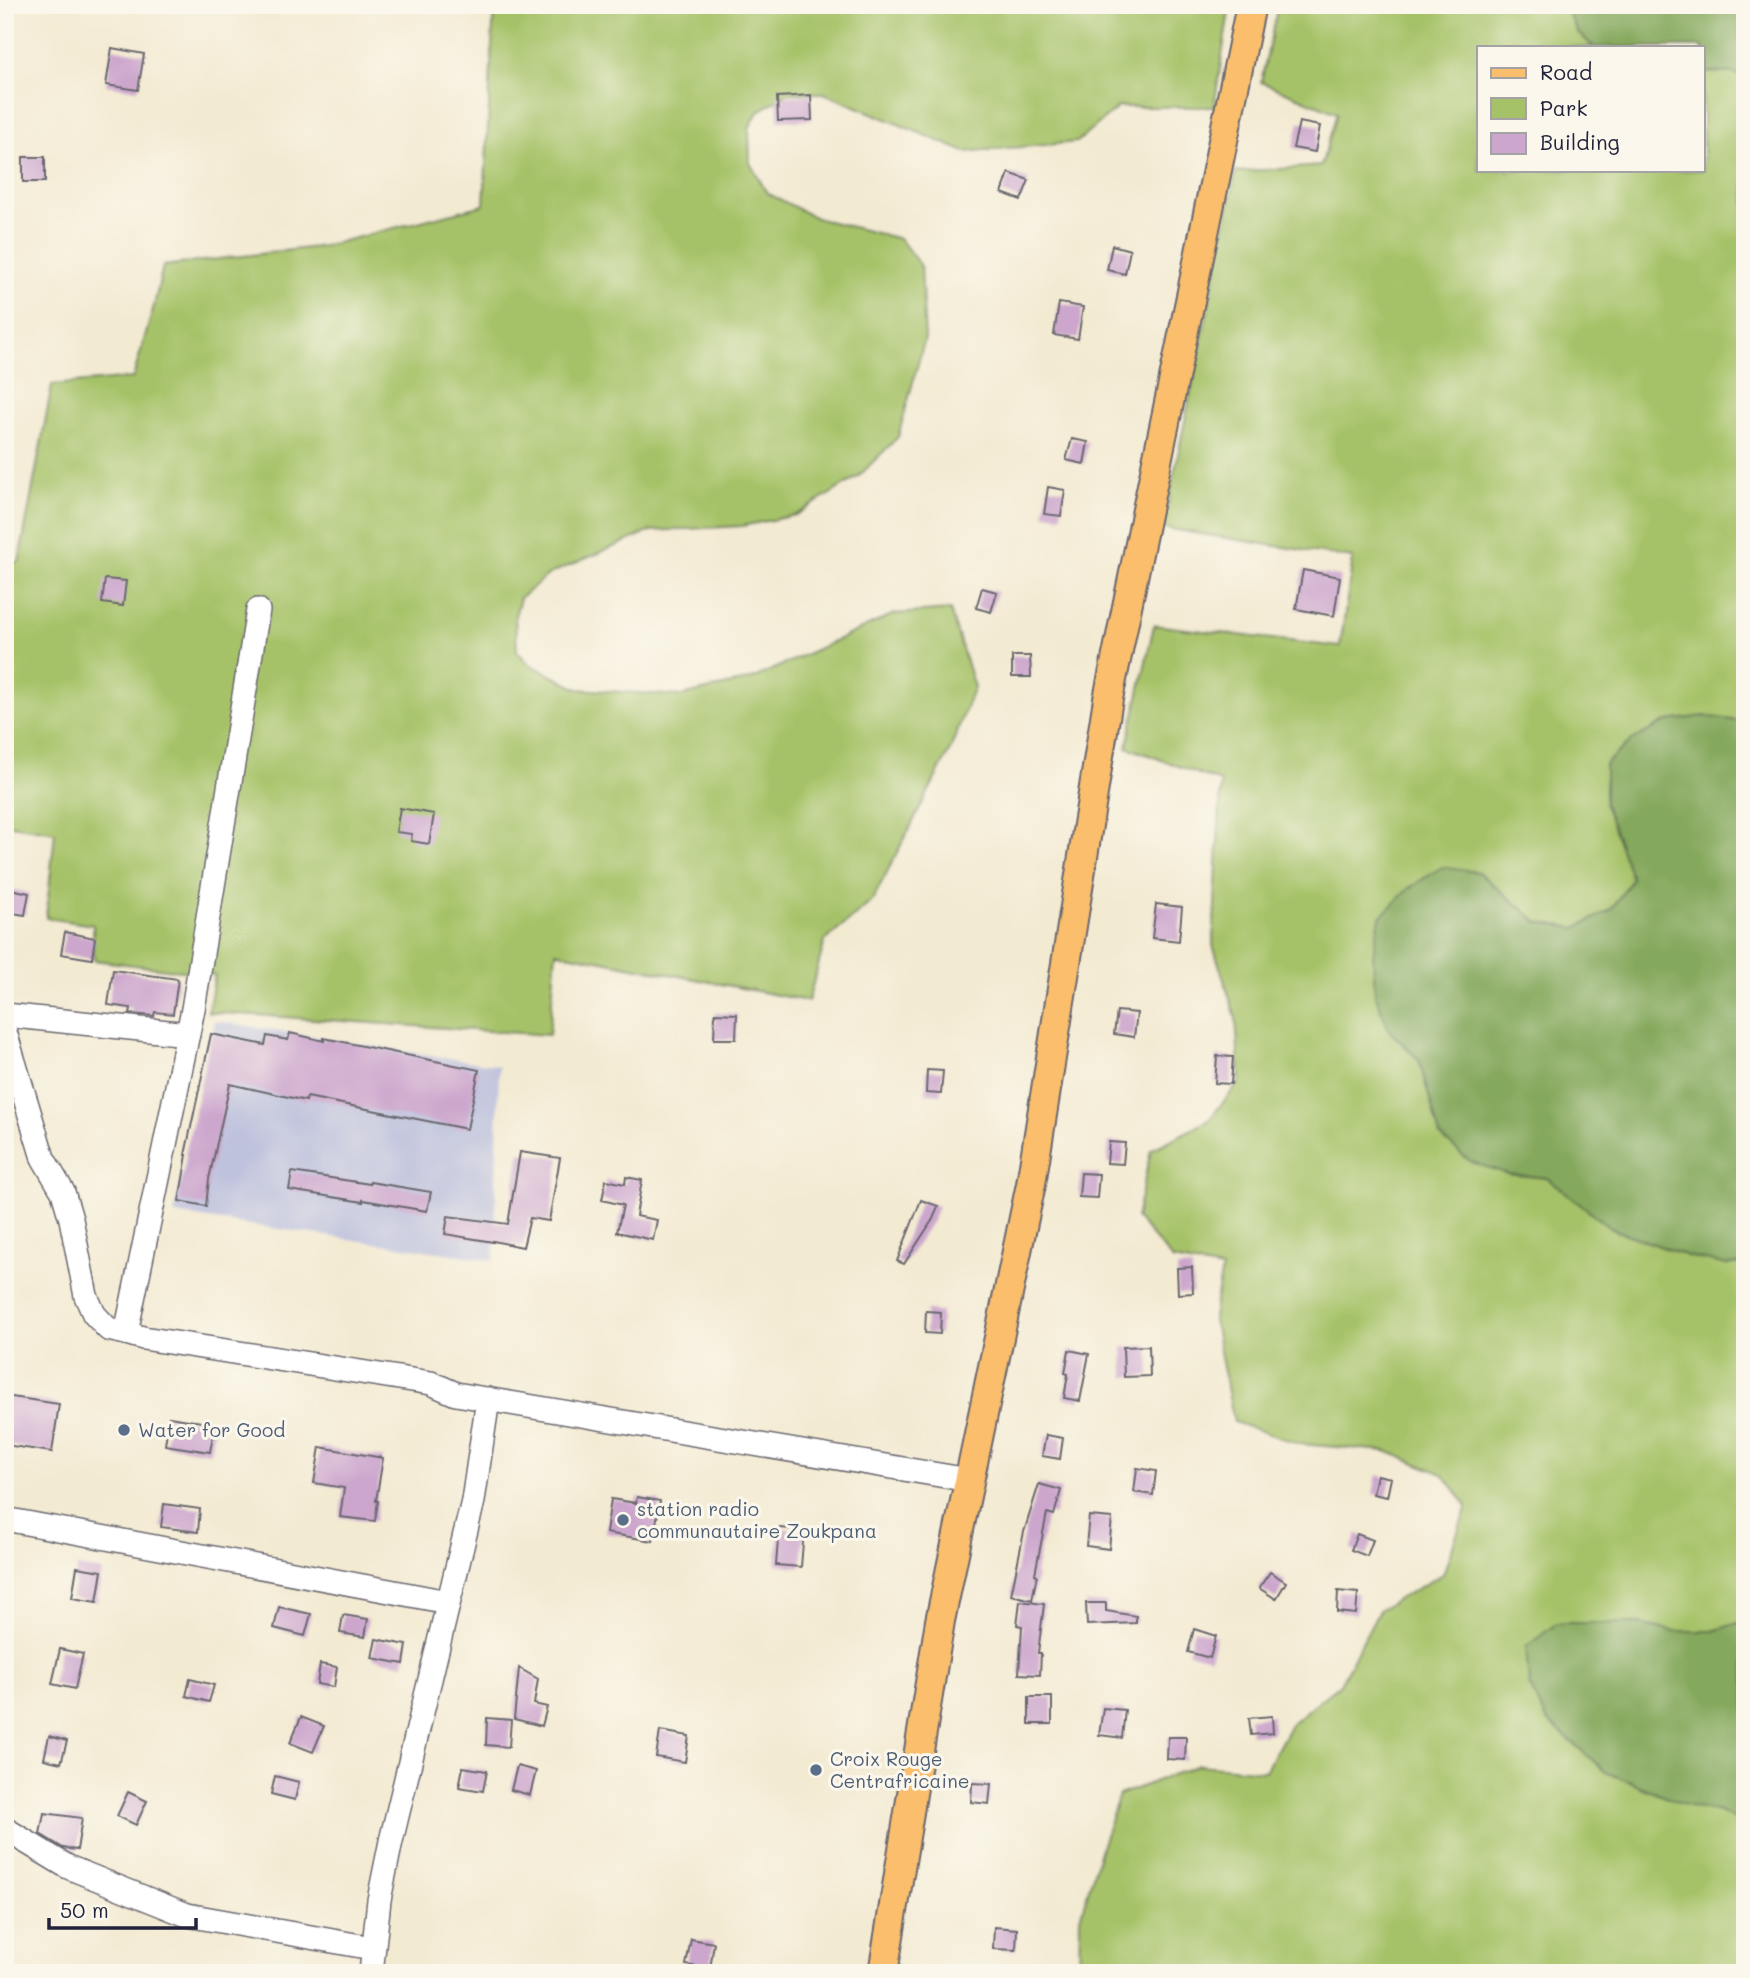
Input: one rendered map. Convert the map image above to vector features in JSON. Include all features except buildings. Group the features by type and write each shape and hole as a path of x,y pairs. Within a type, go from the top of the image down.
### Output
{"main road":[{"path":"883,1973 940,1621 1031,1184 1108,699 1251,5"}],"street":[{"path":"126,1333 188,1034 258,610"},
{"path":"5,1016 188,1034"},
{"path":"5,1032 43,1158 63,1192 86,1296 93,1314 108,1329 143,1338 418,1380 456,1394 969,1480"},
{"path":"371,1973 379,1900 391,1841 473,1501 488,1399"},
{"path":"5,1519 448,1602"},
{"path":"5,1829 68,1867 187,1915 372,1948"}],"shaded area":[{"path":"215,1021 499,1066 494,1260 174,1214"}],"green space":[{"path":"494,5 1230,5 1214,107 1118,107 1077,142 965,152 824,93 788,93 758,112 749,128 750,163 767,193 816,218 900,239 921,267 925,338 898,437 859,476 796,515 742,526 651,531 549,574 520,598 515,616 517,651 529,664 578,689 682,696 752,679 894,614 950,610 974,687 950,750 872,901 825,941 808,1001 556,952 549,1035 208,1012 215,975 94,960 93,925 46,918 55,832 5,824 5,563 19,562 52,385 133,378 163,266 324,246 484,205"},
{"path":"1278,5 1564,5 1578,33 1593,46 1477,46 1477,172 1704,172 1704,72 1732,73 1745,77 1745,722 1704,716 1605,804 1632,879 1611,910 1576,928 1538,922 1478,872 1389,1030 1419,1060 1440,1136 1508,1174 1547,1178 1610,1228 1687,1256 1727,1265 1745,1264 1745,1621 1713,1631 1673,1631 1634,1623 1547,1720 1606,1772 1682,1804 1720,1812 1745,1825 1745,1973 1079,1973 1080,1918 1119,1795 1198,1765 1265,1771 1292,1723 1340,1684 1379,1610 1443,1574 1467,1506 1443,1474 1386,1451 1299,1444 1234,1422 1213,1317 1222,1269 1173,1260 1136,1218 1151,1150 1208,1121 1240,1082 1236,1018 1213,945 1221,782 1127,747 1154,625 1340,647 1353,558 1163,528 1236,172 1321,166 1337,113 1261,82"},
{"path":"1564,5 1745,5 1745,77 1732,73 1704,72 1704,46 1593,46 1578,33"},
{"path":"1704,716 1745,722 1745,1264 1727,1265 1687,1256 1610,1228 1547,1178 1508,1174 1471,1162 1440,1136 1419,1060 1389,1030 1375,994 1373,955 1380,917 1409,888 1442,867 1478,872 1538,922 1576,928 1611,910 1632,879 1605,804 1605,764 1632,740 1667,721"},
{"path":"1745,1621 1745,1825 1720,1812 1682,1804 1606,1772 1547,1720 1529,1685 1526,1647 1557,1623 1634,1623 1673,1631 1713,1631"}],"place":[{"name":"Water for Good","path":"124,1430"},
{"name":"station radio communautaire Zoukpana","path":"623,1520"},
{"name":"Croix Rouge Centrafricaine","path":"816,1770"}]}
